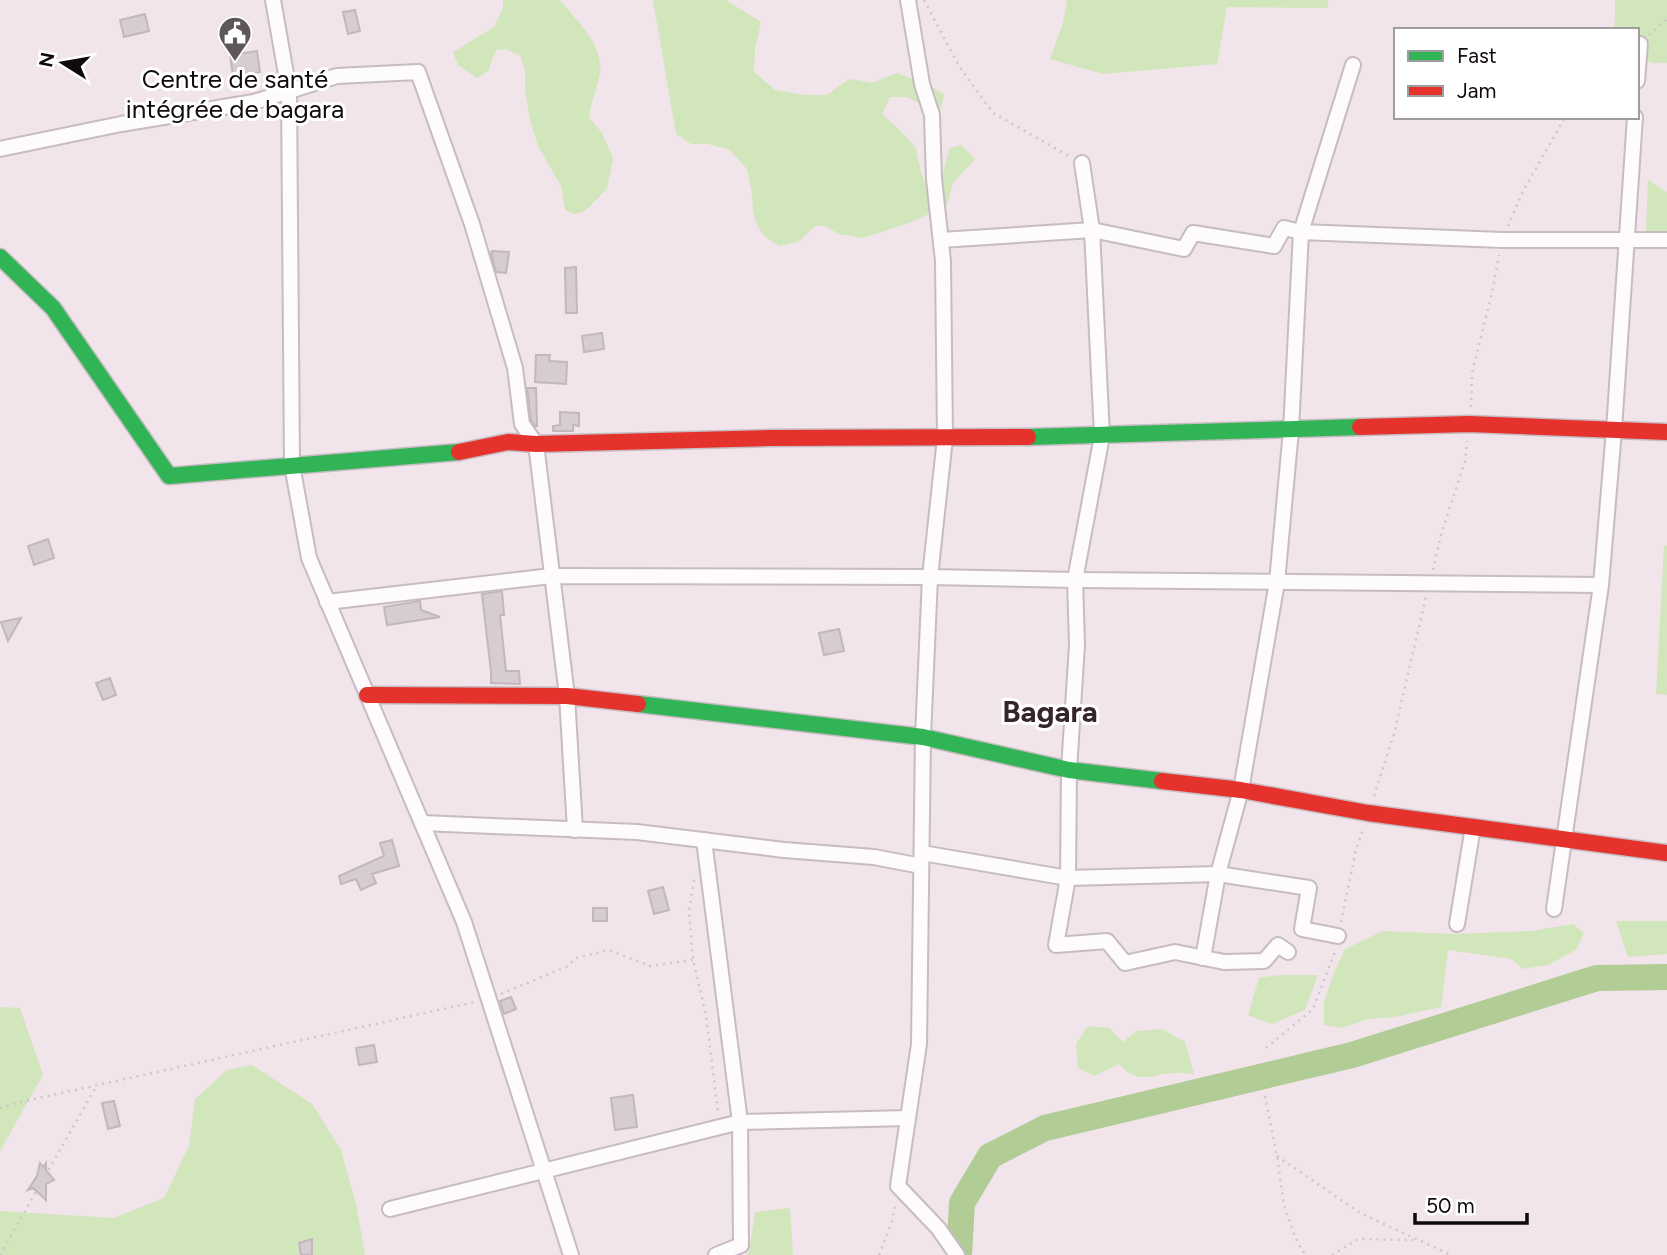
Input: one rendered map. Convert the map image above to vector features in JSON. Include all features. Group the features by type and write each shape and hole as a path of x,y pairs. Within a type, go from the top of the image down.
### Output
{"street":[{"path":"273,0 289,91 292,465 309,558 464,922 571,1255"},
{"path":"908,0 922,84 932,115 934,179 943,261 945,438 930,577 923,737 919,1044 898,1186 938,1228 957,1255"},
{"path":"1639,56 1640,44"},
{"path":"1203,958 1218,874 1241,790 1277,582 1291,430 1301,232 1353,65"},
{"path":"0,149 121,124 254,102 337,76 418,72 476,237 514,368 522,424 536,444 567,696 575,830"},
{"path":"1554,909 1601,585 1615,430 1635,119"},
{"path":"1082,163 1092,230 1102,436 1076,580 1077,645 1069,770 1068,878 1056,945 1107,941 1125,963 1175,953 1224,962 1264,961 1278,944 1288,952"},
{"path":"941,240 1092,230 1184,248 1192,233 1274,246 1284,229 1301,232 1502,240 1667,240"},
{"path":"0,257 53,308 169,476 459,452 508,442 536,444 769,438 1102,436 1469,424 1667,432"},
{"path":"327,601 551,576 930,577 1601,585"},
{"path":"367,695 567,696 923,737 1069,770 1241,790 1368,813 1667,853"},
{"path":"422,823 637,832 784,850 921,860 1068,878 1218,874 1309,888 1302,929 1338,936"},
{"path":"1457,924 1473,827"},
{"path":"704,840 740,1122 741,1245 716,1255"},
{"path":"390,1209 740,1122 908,1118"}],"path":[{"path":"924,0 959,66 993,113 1082,163"},
{"path":"1640,44 1667,19"},
{"path":"695,876 689,910 693,960 706,1015 720,1126"},
{"path":"0,1108 489,999 566,967 576,958 609,950 650,966 693,960"},
{"path":"0,1255 97,1085"},
{"path":"1265,1096 1284,1205 1295,1237 1305,1255"},
{"path":"1277,1156 1360,1213 1451,1255"},
{"path":"879,1255 892,1222 898,1186"},
{"path":"1332,1255 1358,1239 1417,1240"}],"green space":[{"path":"503,0 560,0 588,34 598,53 600,73 589,117 602,133 613,158 607,189 584,212 573,214 565,210 561,186 538,146 530,120 525,70 520,56 506,49 496,50 488,71 477,78 458,65 453,52 494,27 503,8"},
{"path":"653,0 726,0 761,22 755,49 754,72 775,90 804,95 827,95 849,79 872,83 897,73 944,94 940,114 907,97 890,97 882,114 916,148 928,190 943,174 949,148 962,145 975,159 953,183 947,205 927,215 863,238 838,234 826,226 816,226 798,242 779,246 764,236 756,223 747,169 730,150 708,144 691,144 676,134"},
{"path":"1067,0 1329,0 1327,8 1227,7 1217,64 1103,74 1050,59 1063,23"},
{"path":"1615,0 1667,0 1667,63 1652,63 1639,58 1639,28 1613,28"},
{"path":"1648,180 1667,192 1667,231 1646,231"},
{"path":"1667,545 1667,695 1656,694 1664,547"},
{"path":"1616,921 1667,921 1667,954 1628,957"},
{"path":"1573,924 1584,933 1576,950 1548,965 1523,969 1511,959 1448,950 1441,1007 1395,1017 1368,1019 1342,1028 1324,1025 1324,1002 1345,949 1383,931 1451,934 1531,931"},
{"path":"1318,975 1305,1010 1272,1024 1248,1015 1259,978"},
{"path":"0,1007 20,1008 43,1075 0,1151"},
{"path":"1088,1026 1109,1028 1123,1042 1136,1031 1162,1029 1185,1042 1194,1074 1140,1077 1119,1064 1094,1076 1078,1068 1076,1044"},
{"path":"252,1065 312,1104 341,1150 357,1208 365,1255 0,1255 0,1211 114,1218 164,1198 189,1146 195,1099 227,1070"},
{"path":"790,1208 793,1255 746,1255 749,1253 755,1212"}],"building":[{"path":"355,10 360,31 348,34 343,12"},
{"path":"145,14 149,31 124,37 120,20"},
{"path":"257,51 260,72 233,76 230,55"},
{"path":"492,251 509,252 506,273 496,272"},
{"path":"576,267 577,313 566,313 565,268"},
{"path":"602,333 604,349 584,352 582,336"},
{"path":"536,355 550,355 549,361 567,362 566,384 535,382"},
{"path":"527,388 536,388 537,426 531,420"},
{"path":"560,412 579,413 579,426 573,425 573,431 553,431 553,426 560,425"},
{"path":"48,539 54,558 34,565 28,546"},
{"path":"502,591 504,615 500,615 506,671 519,671 520,684 491,683 482,594"},
{"path":"420,601 421,610 440,617 387,625 384,607"},
{"path":"21,618 8,641 1,622"},
{"path":"839,629 844,651 824,655 819,633"},
{"path":"110,678 116,695 103,700 96,683"},
{"path":"392,840 399,866 372,874 376,883 361,890 356,879 341,884 339,876 384,856 380,843"},
{"path":"663,887 669,910 654,914 648,891"},
{"path":"593,908 607,908 607,921 593,921"},
{"path":"511,997 516,1009 504,1014 500,1001"},
{"path":"374,1045 377,1062 359,1065 356,1048"},
{"path":"633,1095 637,1127 615,1130 611,1098"},
{"path":"114,1101 120,1126 108,1129 102,1103"},
{"path":"40,1163 43,1167 46,1163 46,1170 54,1180 46,1184 46,1200 33,1188 28,1190 37,1176"},
{"path":"312,1239 312,1255 301,1255 299,1243"}],"waterway":[{"path":"959,1255 962,1203 990,1156 1045,1128 1352,1055 1597,978 1667,977"}],"traffic: fast":[{"path":"0,257 53,308 169,476 459,452"},
{"path":"1028,437 1360,427"},
{"path":"638,704 923,737 1069,770 1162,781"}],"traffic: jam":[{"path":"1360,427 1469,424 1667,432"},
{"path":"459,452 508,442 536,444 769,438 1028,437"},
{"path":"367,695 567,696 638,704"},
{"path":"1162,781 1241,790 1368,813 1667,853"}],"place":[{"name":"Centre de santé intégrée de bagara","path":"235,63"}],"district":[{"name":"Bagara","path":"1050,711"}]}
